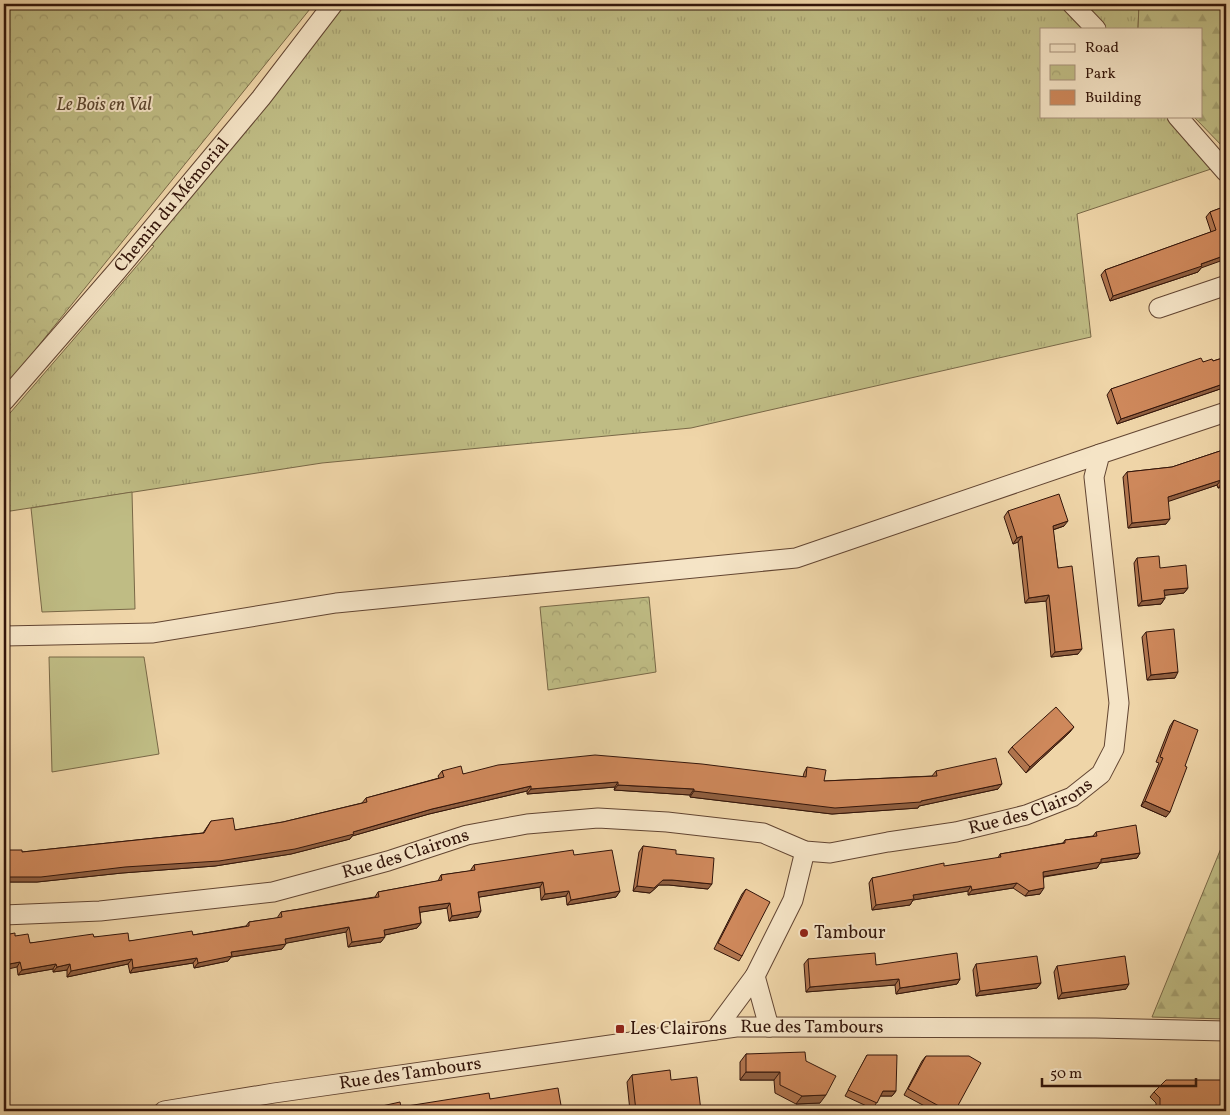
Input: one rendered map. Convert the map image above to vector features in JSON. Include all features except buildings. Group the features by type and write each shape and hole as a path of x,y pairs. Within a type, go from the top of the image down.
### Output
{"street":[{"name":"Chemin du Mémorial","path":"4,401 116,272 261,98 332,4"},
{"path":"1072,4 1095,28"},
{"path":"1179,118 1226,172"},
{"path":"1159,308 1224,286 1226,288"},
{"path":"4,636 153,632 336,603 796,558 1226,412"},
{"name":"Rue des Clairons","path":"4,915 100,910 273,892 388,860 467,834 527,824 598,818 667,822 763,833 805,851 830,853 956,832 1026,815 1072,796 1101,774 1114,749 1118,703 1094,477 1100,454"},
{"path":"715,1030 755,976 793,900 805,851"},
{"path":"755,976 769,1027"},
{"name":"Rue des Tambours","path":"164,1111 274,1093 736,1027 1096,1028 1226,1031"}],"green space":[{"name":"Le Bois en Val","path":"4,4 314,4 6,386 4,384"},
{"path":"333,4 1072,4 1095,28 1040,28 1040,118 1179,118 1220,166 1077,214 1091,337 691,428 322,463 4,512 4,420 154,246 142,240"},
{"path":"1082,4 1139,4 1138,28 1106,28"},
{"path":"1139,4 1226,4 1226,150 1195,118 1202,118 1202,28 1138,28"},
{"path":"132,492 135,609 42,612 31,508"},
{"path":"649,597 656,672 548,690 540,607"},
{"path":"49,657 144,657 159,754 52,772"},
{"path":"1226,836 1226,1019 1152,1017"}],"place":[{"name":"Tambour","path":"804,933"},
{"name":"Les Clairons","path":"620,1029"}]}
